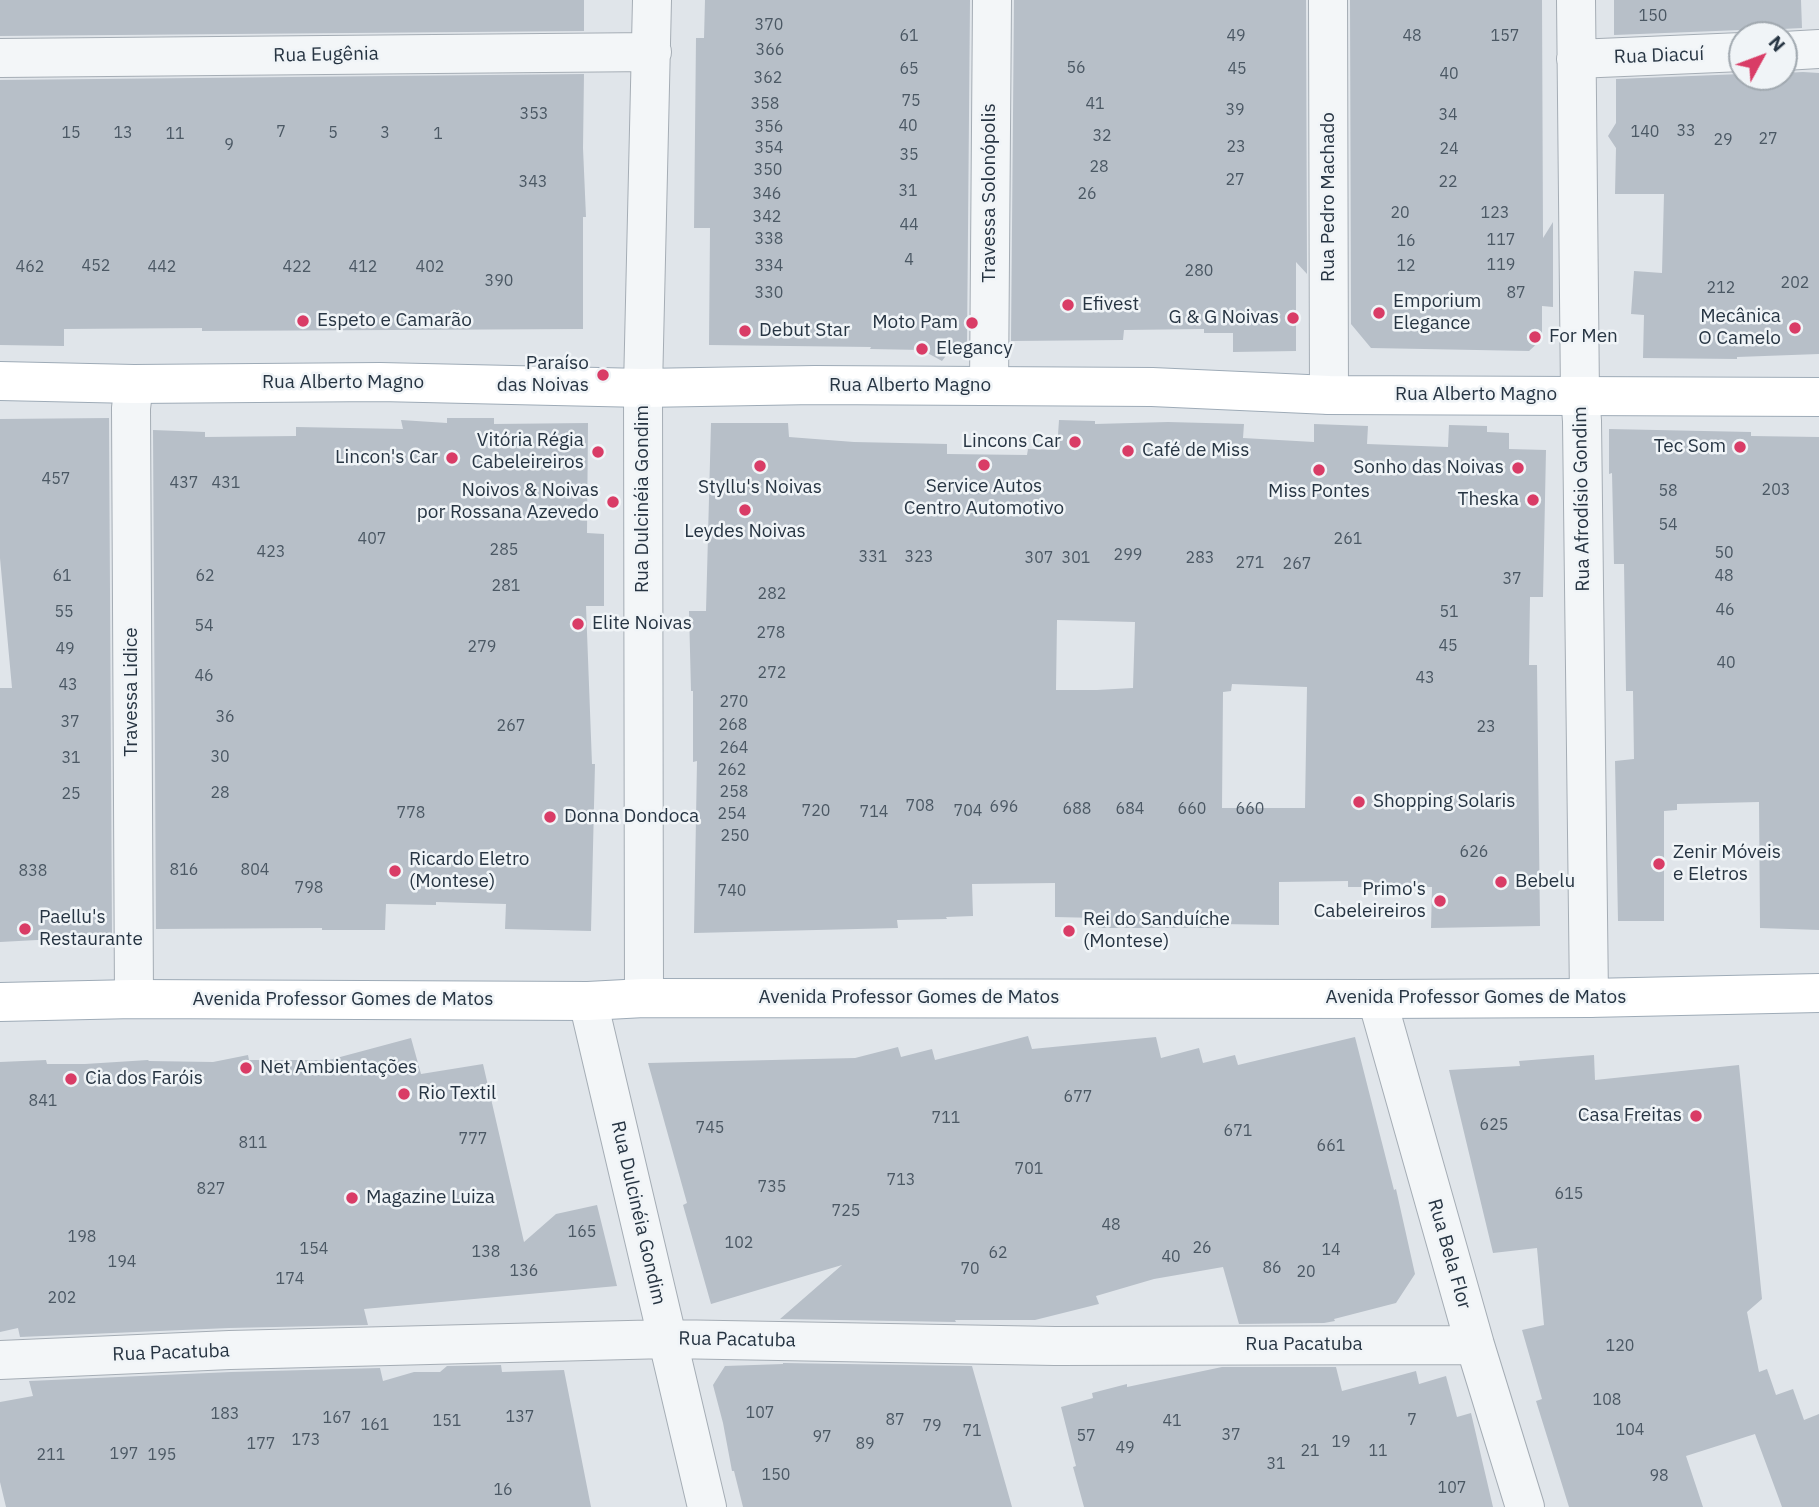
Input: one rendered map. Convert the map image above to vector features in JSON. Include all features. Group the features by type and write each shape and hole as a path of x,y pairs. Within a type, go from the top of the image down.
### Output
{"main road":[{"name":"Rua Alberto Magno","path":"0,381 134,384 380,382 643,388 815,385 1152,387 1329,395 1819,397"},
{"name":"Avenida Professor Gomes de Matos","path":"0,1002 134,999 587,1001 644,998 1588,998 1819,993"}],"street":[{"name":"Rua Dulcinéia Gondim","path":"644,998 643,388 652,0"},
{"name":"Travessa Solonópolis","path":"989,386 992,0"},
{"name":"Rua Pedro Machado","path":"1328,0 1329,395"},
{"name":"Rua Afrodísio Gondim","path":"1576,0 1588,998"},
{"path":"1798,50 1819,49"},
{"name":"Rua Eugênia","path":"0,58 652,52"},
{"name":"Rua Diacuí","path":"1576,59 1728,53"},
{"name":"Travessa Lidice","path":"134,384 131,408 134,999"},
{"name":"Rua Bela Flor","path":"1377,999 1475,1345 1525,1507"},
{"name":"Rua Dulcinéia Gondim","path":"587,1001 708,1507"},
{"name":"Rua Pacatuba","path":"0,1360 230,1350 668,1339 1055,1346 1475,1345"}],"building":[{"path":"0,0 584,0 584,31 0,36"},
{"path":"705,0 970,0 967,345 954,345 942,361 922,350 709,345 710,228 694,228 696,38 704,38"},
{"path":"1014,0 1306,0 1307,274 1296,262 1296,351 1233,352 1233,333 1204,333 1204,329 1124,330 1123,340 1011,341"},
{"path":"1350,0 1542,0 1543,238 1553,222 1553,307 1542,306 1542,339 1529,351 1371,348 1351,324"},
{"path":"1614,0 1801,0 1802,28 1798,28 1798,21 1728,21 1728,31 1614,35"},
{"path":"1798,72 1819,73 1819,354 1737,359 1643,358 1644,315 1631,314 1634,271 1662,273 1664,194 1615,194 1616,148 1608,136 1616,123 1616,79 1728,75 1728,91 1798,91"},
{"path":"584,74 586,217 583,217 583,329 64,329 64,346 0,345 0,80"},
{"path":"109,418 112,936 0,942 0,688 12,688 0,558 0,419"},
{"path":"447,418 494,418 494,424 588,423 587,533 604,534 604,606 586,606 592,764 595,764 591,931 505,929 506,904 436,902 436,905 386,904 385,930 156,929 153,430 205,432 205,437 296,436 296,427 403,429 401,420 447,423"},
{"path":"1059,420 1095,421 1095,424 1244,424 1243,438 1314,442 1314,424 1368,426 1367,444 1448,447 1449,425 1487,426 1487,432 1509,433 1509,449 1546,450 1543,597 1530,597 1529,665 1537,665 1540,926 1431,928 1432,887 1348,887 1348,881 1279,882 1279,925 1098,928 1098,918 1055,917 1055,883 972,884 973,916 897,920 898,928 694,933 697,761 693,762 689,611 706,611 711,423 788,423 789,437 854,442 947,444 947,454 1027,455 1028,449 1057,450","holes":["1057,620 1135,622 1133,688 1056,690","1232,684 1307,687 1305,808 1222,808 1223,692 1231,691"]},
{"path":"1609,429 1751,432 1751,436 1819,437 1819,930 1760,928 1759,802 1677,804 1677,810 1664,811 1664,921 1618,921 1615,761 1634,759 1633,691 1626,691 1624,564 1614,564"},
{"path":"1028,1036 1032,1049 1156,1037 1161,1058 1199,1048 1203,1063 1235,1055 1238,1065 1355,1037 1394,1190 1396,1189 1415,1274 1396,1303 1324,1323 1239,1324 1223,1267 1154,1279 1096,1296 1099,1304 1035,1320 955,1320 956,1322 780,1319 842,1265 711,1304 683,1205 687,1203 648,1063 855,1058 898,1047 901,1057 932,1049 935,1060"},
{"path":"411,1038 421,1074 483,1064 524,1242 556,1214 597,1205 617,1286 364,1309 368,1325 20,1337 18,1328 0,1332 0,1062 213,1062 248,1055 249,1060 329,1060"},
{"path":"1594,1055 1595,1080 1739,1065 1762,1299 1747,1312 1759,1372 1767,1369 1776,1395 1793,1389 1804,1420 1819,1414 1819,1507 1782,1507 1755,1434 1686,1456 1703,1507 1569,1507 1536,1401 1542,1399 1522,1330 1544,1325 1537,1248 1493,1253 1449,1070 1520,1066 1519,1061"},
{"path":"783,1363 972,1366 1012,1507 743,1507 713,1385 725,1366"},
{"path":"501,1365 502,1372 564,1370 591,1507 6,1507 0,1482 0,1402 33,1396 29,1381 380,1368 383,1381 414,1372 440,1372 447,1366"},
{"path":"1222,1367 1336,1367 1342,1391 1416,1371 1419,1384 1446,1376 1457,1417 1471,1413 1493,1507 1084,1507 1061,1407 1093,1398 1092,1393 1127,1384 1127,1387"}],"place":[{"name":"Efivest","path":"1068,305"},
{"name":"Emporium Elegance","path":"1379,313"},
{"name":"G & G Noivas","path":"1293,318"},
{"name":"Espeto e Camarão","path":"303,321"},
{"name":"Moto Pam","path":"972,323"},
{"name":"Mecânica O Camelo","path":"1795,328"},
{"name":"Debut Star","path":"745,331"},
{"name":"For Men","path":"1535,337"},
{"name":"Elegancy","path":"922,349"},
{"name":"Paraíso das Noivas","path":"603,375"},
{"name":"Lincons Car","path":"1075,442"},
{"name":"Tec Som","path":"1740,447"},
{"name":"Café de Miss","path":"1128,451"},
{"name":"Vitória Régia Cabeleireiros","path":"598,452"},
{"name":"Lincon's Car","path":"452,458"},
{"name":"Service Autos Centro Automotivo","path":"984,465"},
{"name":"Styllu's Noivas","path":"760,466"},
{"name":"Sonho das Noivas","path":"1518,468"},
{"name":"Miss Pontes","path":"1319,470"},
{"name":"Theska","path":"1533,500"},
{"name":"Noivos & Noivas por Rossana Azevedo","path":"613,502"},
{"name":"Leydes Noivas","path":"745,510"},
{"name":"Elite Noivas","path":"578,624"},
{"name":"Shopping Solaris","path":"1359,802"},
{"name":"Donna Dondoca","path":"550,817"},
{"name":"Zenir Móveis e Eletros","path":"1659,864"},
{"name":"Ricardo Eletro (Montese)","path":"395,871"},
{"name":"Bebelu","path":"1501,882"},
{"name":"Primo's Cabeleireiros","path":"1440,901"},
{"name":"Paellu's Restaurante","path":"25,929"},
{"name":"Rei do Sanduíche (Montese)","path":"1069,931"},
{"name":"Net Ambientações","path":"246,1068"},
{"name":"Cia dos Faróis","path":"71,1079"},
{"name":"Rio Textil","path":"404,1094"},
{"name":"Casa Freitas","path":"1696,1116"},
{"name":"Magazine Luiza","path":"352,1198"}]}
